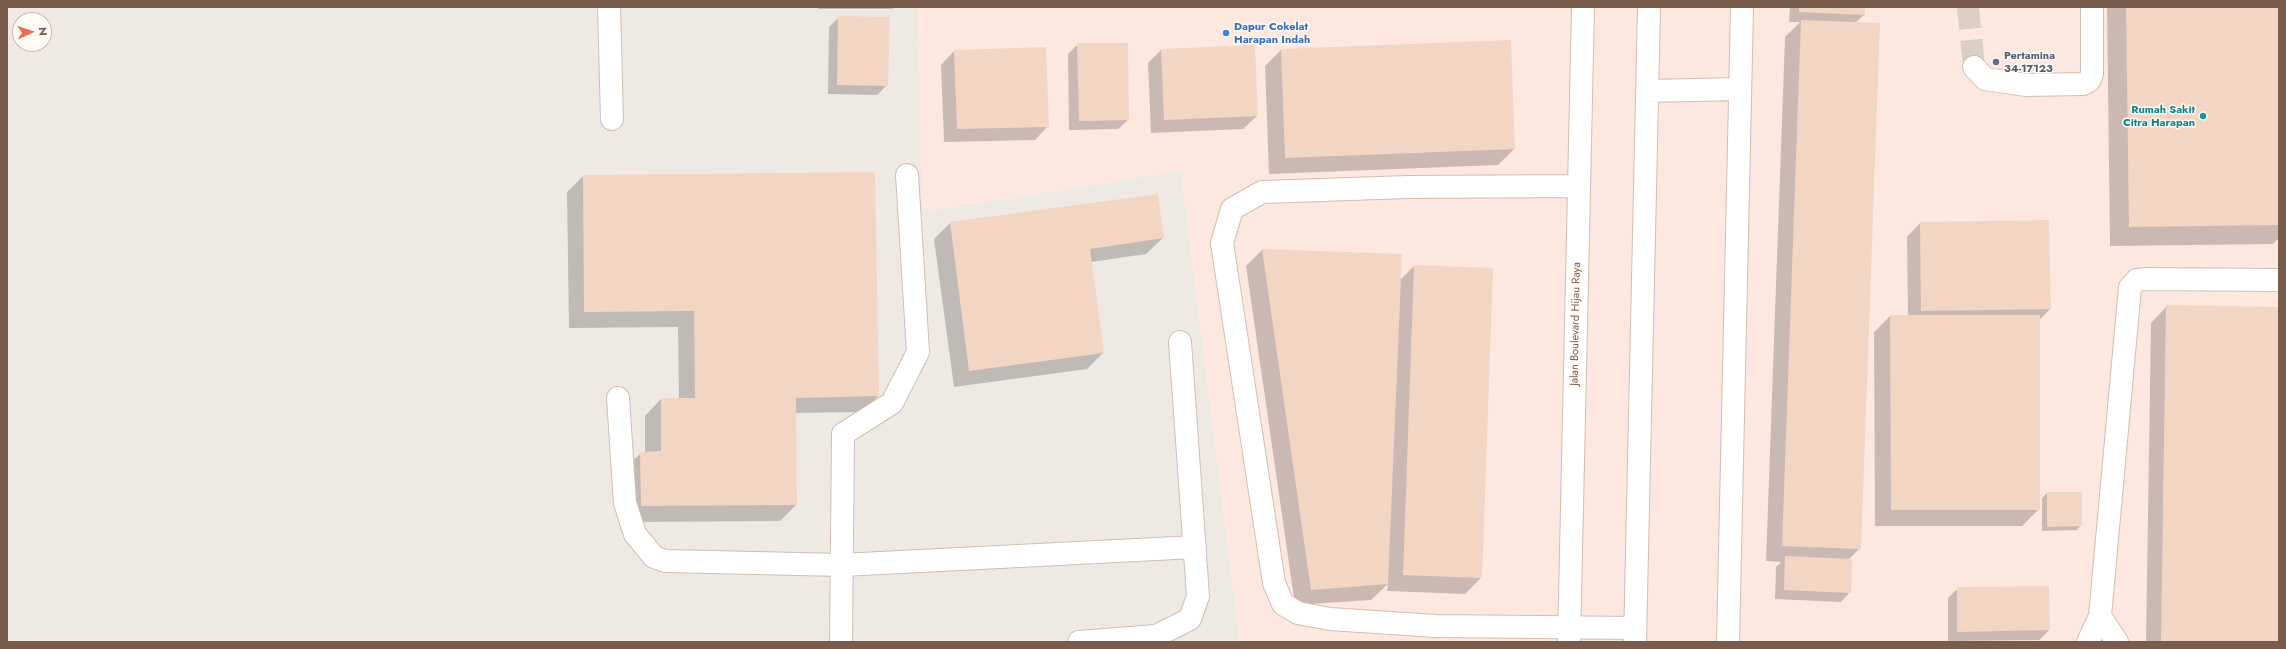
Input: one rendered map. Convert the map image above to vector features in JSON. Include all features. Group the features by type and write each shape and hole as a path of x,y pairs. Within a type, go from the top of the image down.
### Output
{"street":[{"path":"609,7 612,119"},
{"name":"Jalan Boulevard Hijau Raya","path":"1569,634 1584,7"},
{"path":"1579,186 1408,187 1262,192 1232,209 1222,243 1274,583 1283,604 1298,613 1330,619 1569,634 1635,635 1649,7"},
{"path":"1728,642 1742,7"},
{"path":"1974,67 1985,79 2026,85 2083,84 2089,81 2092,74 2092,7"},
{"path":"1647,91 1740,89"},
{"path":"841,642 843,434 892,403 918,352 908,175"},
{"path":"2088,642 2100,616 2130,287 2137,280 2145,278 2279,280"},
{"path":"1079,642 1156,636 1190,619 1198,596 1180,342"},
{"path":"618,398 625,503 635,534 654,557 665,561 842,565 1195,547"},
{"path":"2100,616 2118,642"}],"shaded area":[{"path":"7,7 918,7 923,212 1181,171 1240,642 7,642"},
{"path":"918,7 2279,7 2279,642 1240,642 1181,171 923,212"}],"building":[{"path":"1799,7 1865,7 1865,15 1799,12"},
{"name":"Rumah Sakit Citra Harapan","path":"2126,7 2279,7 2279,225 2129,227"},
{"path":"838,16 890,17 888,86 837,85"},
{"path":"1801,20 1880,23 1861,549 1782,546"},
{"path":"1511,40 1515,149 1285,158 1281,49"},
{"path":"1077,43 1128,43 1129,120 1079,121"},
{"path":"1255,45 1258,116 1164,120 1161,49"},
{"path":"1046,47 1049,127 957,129 954,50"},
{"path":"875,172 879,396 796,398 797,505 641,506 640,452 661,451 661,398 695,398 694,311 584,312 583,175"},
{"path":"1158,194 1164,238 1090,249 1104,353 969,371 950,222"},
{"path":"2049,220 2051,309 1921,311 1920,222"},
{"path":"1262,249 1402,254 1388,584 1311,590"},
{"path":"1414,265 1493,268 1482,578 1403,575"},
{"path":"2166,305 2279,307 2279,642 2161,642"},
{"path":"1890,315 2040,315 2040,510 1891,510"},
{"path":"2047,492 2082,492 2082,526 2047,527"},
{"path":"1785,556 1852,559 1851,593 1784,590"},
{"path":"2049,586 2050,630 1957,632 1957,587"}],"tunnel":[{"path":"1968,7 1974,67"}],"place":[{"name":"Dapur Cokelat Harapan Indah","path":"1226,33"},
{"name":"Pertamina 34-17123","path":"1996,62"},
{"name":"Rumah Sakit Citra Harapan","path":"2203,116"}]}
